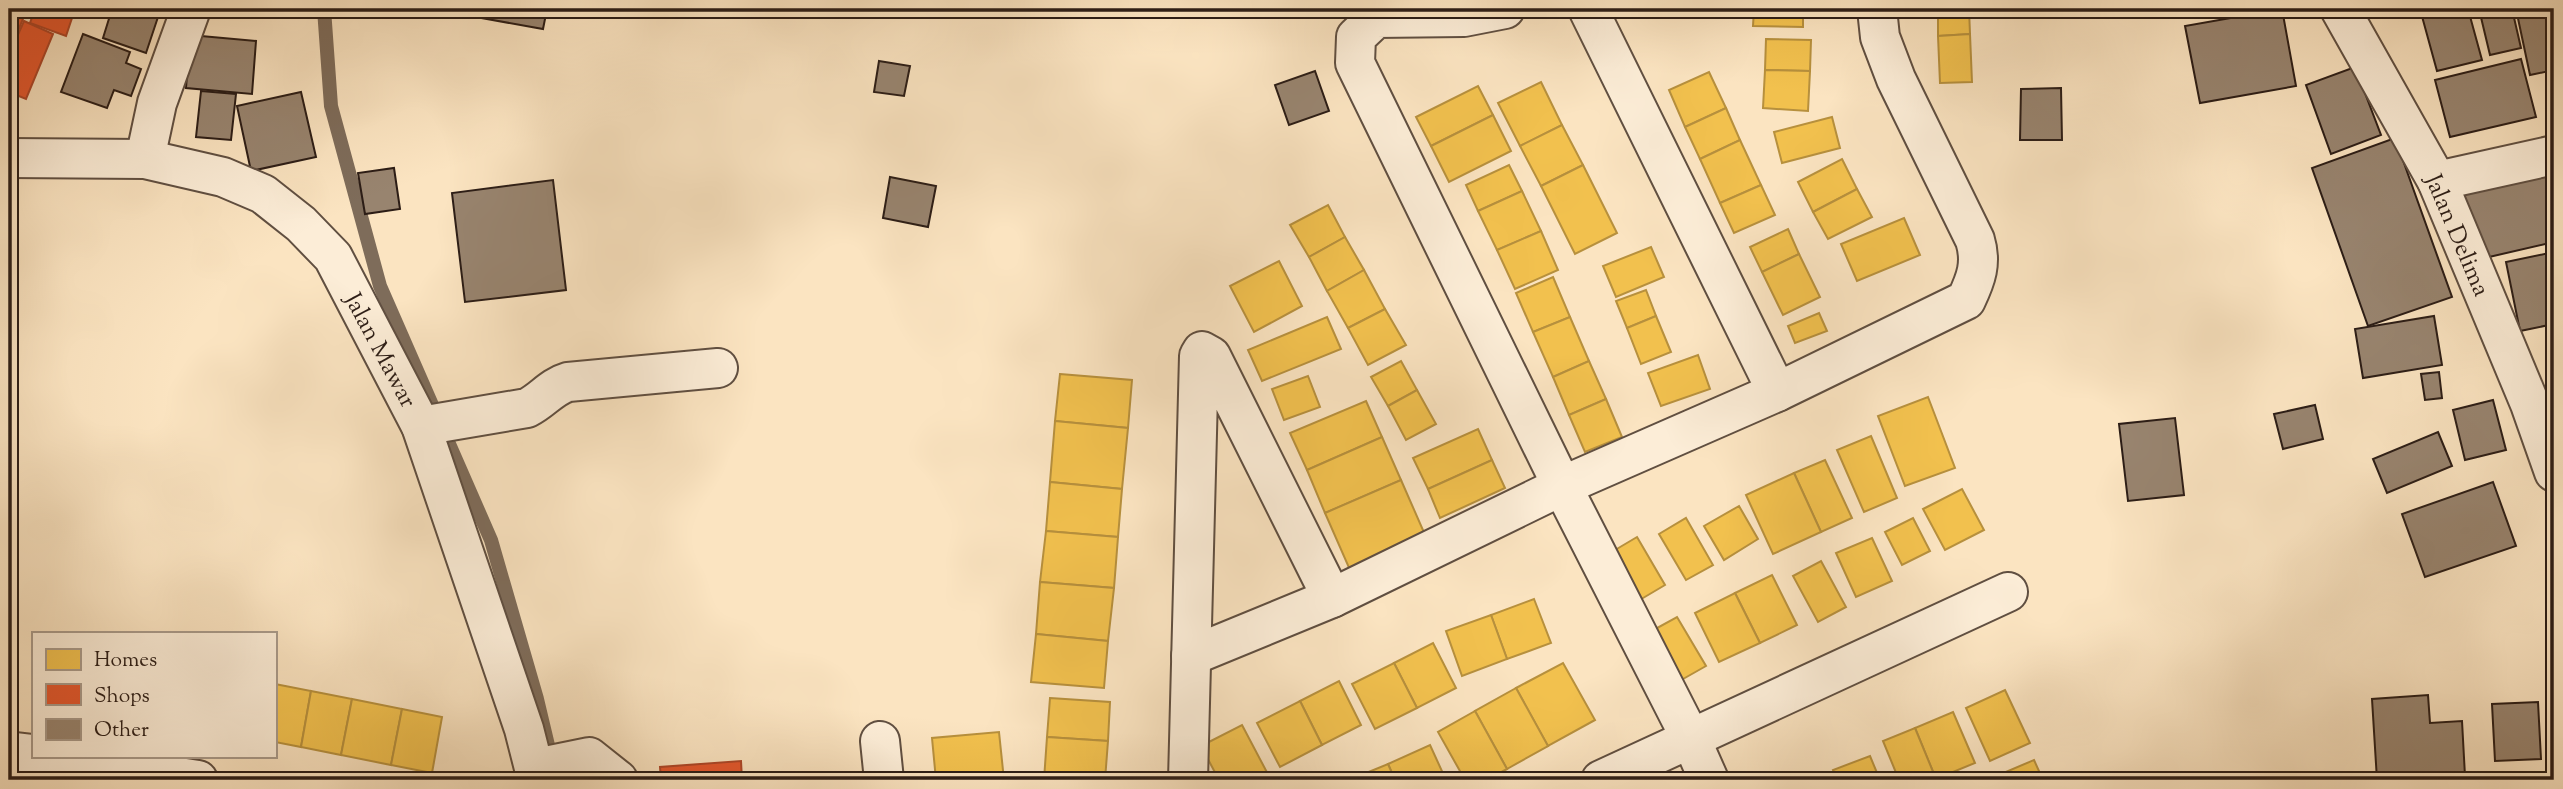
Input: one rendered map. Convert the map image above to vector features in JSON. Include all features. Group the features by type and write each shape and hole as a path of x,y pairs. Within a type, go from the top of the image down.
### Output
{"street":[{"path":"145,159 157,103 191,9"},
{"path":"1505,9 1464,16 1376,18 1356,37 1355,63 1709,780"},
{"path":"1588,9 1777,392"},
{"path":"1191,656 1332,598 1562,486 1777,392 1966,300 1978,271 1980,256 1975,240 1896,79 1880,37 1877,9"},
{"name":"Jalan Delima","path":"2340,9 2437,181 2530,404 2554,472"},
{"path":"2437,181 2554,155"},
{"name":"Jalan Mawar","path":"9,158 145,159 223,177 263,194 301,224 333,257 429,424 538,771"},
{"path":"1188,780 1199,356 1202,351 1211,356 1332,598"},
{"path":"429,424 527,408 539,402 554,387 568,382 718,368"},
{"path":"1601,780 1689,737 2008,592"},
{"path":"880,741 884,780"},
{"path":"9,755 16,752 32,754"},
{"path":"56,758 198,780"},
{"path":"538,771 603,769"}],"building: Homes":[{"path":"1754,9 1803,9 1803,27 1753,26"},
{"path":"1938,9 1969,9 1970,34 1938,36"},
{"path":"1970,34 1972,82 1940,83 1938,36"},
{"path":"1766,39 1811,40 1810,71 1765,70"},
{"path":"1765,70 1810,71 1808,111 1763,108"},
{"path":"1709,72 1726,108 1685,127 1669,90"},
{"path":"1541,82 1562,125 1520,146 1498,103"},
{"path":"1478,86 1493,115 1431,146 1416,117"},
{"path":"1726,108 1740,140 1700,159 1685,127"},
{"path":"1493,115 1511,151 1449,182 1431,146"},
{"path":"1832,117 1840,148 1782,163 1774,132"},
{"path":"1562,125 1583,165 1541,186 1520,146"},
{"path":"1740,140 1761,185 1720,203 1700,159"},
{"path":"1842,159 1857,189 1813,212 1798,182"},
{"path":"1509,165 1522,191 1478,211 1466,185"},
{"path":"1583,165 1617,233 1575,254 1541,186"},
{"path":"1761,185 1775,215 1734,233 1720,203"},
{"path":"1857,189 1872,217 1828,239 1813,212"},
{"path":"1522,191 1541,231 1497,250 1478,211"},
{"path":"1328,205 1345,237 1309,257 1290,225"},
{"path":"1904,218 1920,255 1857,281 1841,244"},
{"path":"1788,229 1799,254 1762,272 1750,247"},
{"path":"1541,231 1558,270 1515,289 1497,250"},
{"path":"1345,237 1364,270 1327,291 1309,257"},
{"path":"1651,247 1664,277 1616,297 1603,266"},
{"path":"1799,254 1820,297 1783,315 1762,272"},
{"path":"1279,261 1302,306 1254,332 1230,286"},
{"path":"1364,270 1385,309 1348,328 1327,291"},
{"path":"1553,277 1570,317 1533,332 1516,293"},
{"path":"1646,290 1656,316 1627,328 1616,301"},
{"path":"1385,309 1406,345 1368,365 1348,328"},
{"path":"1819,313 1827,331 1795,343 1788,326"},
{"path":"1656,316 1671,352 1641,364 1627,328"},
{"path":"1327,317 1341,349 1262,381 1248,350"},
{"path":"1570,317 1589,361 1553,377 1533,332"},
{"path":"1698,355 1710,389 1661,406 1648,373"},
{"path":"1401,361 1417,390 1388,406 1371,377"},
{"path":"1589,361 1606,399 1569,415 1553,377"},
{"path":"1060,374 1132,380 1128,428 1055,421"},
{"path":"1308,376 1320,407 1284,420 1272,389"},
{"path":"1417,390 1436,424 1406,440 1388,406"},
{"path":"1928,397 1955,468 1905,486 1878,416"},
{"path":"1606,399 1622,437 1585,452 1569,415"},
{"path":"1366,401 1382,437 1307,470 1290,433"},
{"path":"1055,421 1128,428 1122,489 1050,482"},
{"path":"1478,429 1492,460 1428,489 1413,458"},
{"path":"1871,436 1897,498 1864,512 1837,450"},
{"path":"1382,437 1401,480 1325,513 1307,470"},
{"path":"1492,460 1505,488 1440,518 1428,489"},
{"path":"1825,460 1852,518 1821,532 1794,473"},
{"path":"1794,473 1821,532 1773,554 1746,495"},
{"path":"1401,480 1426,537 1350,570 1325,513"},
{"path":"1050,482 1122,489 1118,537 1046,531"},
{"path":"1962,489 1984,530 1945,550 1923,509"},
{"path":"1739,506 1758,539 1724,560 1704,526"},
{"path":"1686,518 1713,565 1686,580 1659,534"},
{"path":"1913,518 1930,551 1902,565 1885,532"},
{"path":"1046,531 1118,537 1114,588 1040,582"},
{"path":"1637,537 1665,585 1638,601 1610,553"},
{"path":"1872,538 1892,581 1856,597 1836,553"},
{"path":"1821,561 1846,607 1818,622 1793,576"},
{"path":"1772,575 1797,625 1760,643 1735,593"},
{"path":"1040,582 1114,588 1108,641 1036,634"},
{"path":"1735,593 1760,643 1719,662 1695,613"},
{"path":"1534,599 1551,643 1507,659 1491,615"},
{"path":"1491,615 1507,659 1462,676 1446,631"},
{"path":"1677,617 1706,666 1676,683 1648,633"},
{"path":"1036,634 1108,641 1104,688 1031,682"},
{"path":"1433,643 1456,688 1417,708 1394,663"},
{"path":"1394,663 1417,708 1375,729 1352,684"},
{"path":"1563,663 1595,720 1548,746 1516,688"},
{"path":"1339,681 1361,725 1322,745 1300,701"},
{"path":"276,684 311,691 301,747 276,742"},
{"path":"1516,688 1548,746 1507,769 1475,711"},
{"path":"2005,690 2030,743 1990,761 1966,708"},
{"path":"311,691 352,699 341,755 301,747"},
{"path":"1050,698 1110,702 1108,741 1047,737"},
{"path":"352,699 402,709 391,765 341,755"},
{"path":"1300,701 1322,745 1280,767 1257,723"},
{"path":"402,709 442,717 432,773 391,765"},
{"path":"1475,711 1507,769 1487,780 1465,780 1438,732"},
{"path":"1953,712 1975,763 1936,779 1915,728"},
{"path":"1242,725 1271,780 1219,780 1201,746"},
{"path":"1915,728 1936,779 1899,780 1883,741"},
{"path":"999,732 1004,780 936,780 932,738"},
{"path":"1047,737 1108,741 1105,780 1044,780"},
{"path":"1430,745 1446,780 1395,780 1388,764"},
{"path":"1870,756 1880,780 1837,780 1833,770"},
{"path":"2034,760 2043,780 2004,780 2001,774"},
{"path":"1388,764 1395,780 1349,780"}],"building: Shops":[{"path":"9,9 27,9 9,53"},
{"path":"35,9 75,9 66,36 30,23"},
{"path":"24,21 53,34 26,99 9,92 9,55"},
{"path":"741,761 742,780 661,780 660,767"},
{"path":"809,773 809,780 758,780 758,778"}],"building: Other":[{"path":"112,9 143,9 159,14 146,53 103,38"},
{"path":"472,9 547,9 543,29 470,16"},
{"path":"2282,9 2296,86 2200,103 2185,26"},
{"path":"2420,9 2468,9 2482,60 2437,71"},
{"path":"2479,9 2512,9 2521,48 2490,55"},
{"path":"2516,9 2554,9 2554,70 2530,75"},
{"path":"83,34 130,52 126,63 141,69 131,96 114,90 107,108 61,92"},
{"path":"190,35 256,41 252,94 186,88"},
{"path":"2521,59 2536,117 2450,137 2435,80"},
{"path":"879,61 910,66 904,96 874,92"},
{"path":"2355,67 2381,135 2331,154 2306,85"},
{"path":"1315,71 1329,111 1289,125 1275,85"},
{"path":"2061,88 2062,140 2020,140 2021,89"},
{"path":"201,91 236,94 231,140 196,137"},
{"path":"301,92 316,157 251,171 237,106"},
{"path":"2395,138 2452,297 2368,326 2312,168"},
{"path":"2554,165 2554,242 2476,260 2460,187"},
{"path":"394,168 400,209 365,214 358,173"},
{"path":"890,177 936,186 928,227 883,218"},
{"path":"553,180 566,290 465,302 452,193"},
{"path":"2554,252 2554,324 2520,331 2506,262"},
{"path":"2434,316 2442,365 2363,378 2355,329"},
{"path":"2439,372 2442,398 2425,400 2421,374"},
{"path":"2493,400 2506,450 2465,460 2453,410"},
{"path":"2315,405 2323,439 2283,449 2274,414"},
{"path":"2175,418 2184,495 2128,501 2119,424"},
{"path":"2438,432 2452,466 2387,493 2373,459"},
{"path":"2493,482 2516,546 2425,577 2402,514"},
{"path":"2428,695 2430,723 2462,721 2465,776 2377,780 2372,699"},
{"path":"2538,702 2541,759 2495,761 2492,704"}],"waterway":[{"path":"324,9 331,106 380,286 491,540 537,699 552,762"}]}
